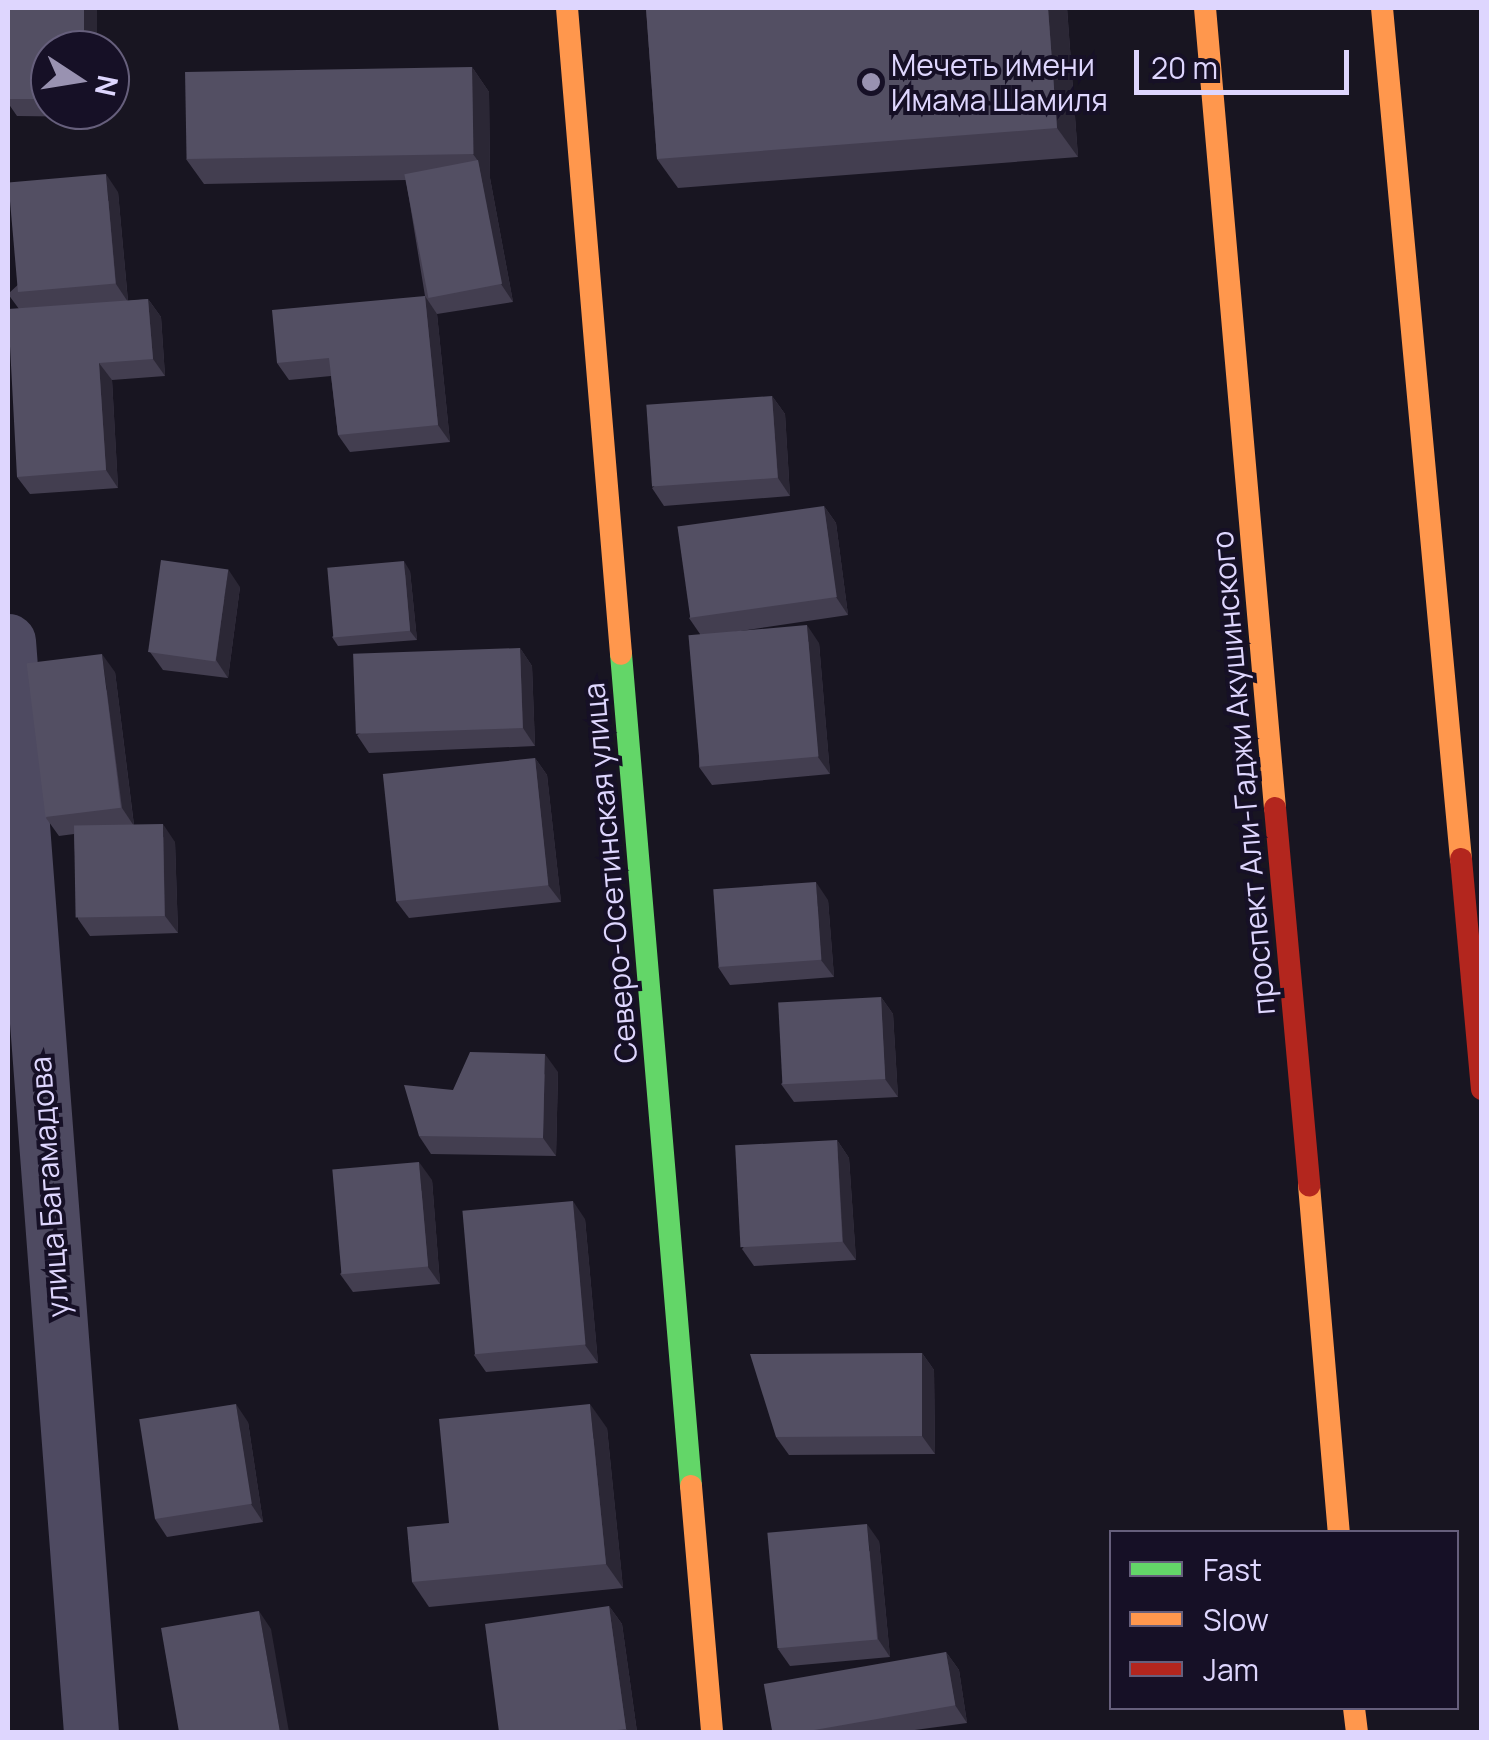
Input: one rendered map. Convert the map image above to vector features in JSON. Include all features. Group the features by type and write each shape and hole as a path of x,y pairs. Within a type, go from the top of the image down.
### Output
{"main road":[{"name":"Северо-Осетинская улица","path":"567,8 712,1732"},
{"name":"проспект Али-Гаджи Акушинского","path":"1206,8 1339,1530"},
{"path":"1382,8 1482,1089"}],"street":[{"name":"улица Багамадова","path":"8,641 91,1732"}],"building":[{"path":"8,8 84,8 84,30 30,30 30,99 8,99"},
{"name":"Мечеть имени Имама Шамиля","path":"646,8 1048,8 1057,128 657,159"},
{"path":"472,67 474,154 187,159 185,72"},
{"path":"478,160 502,284 428,298 404,174"},
{"path":"106,174 116,284 18,292 8,183"},
{"path":"425,296 438,425 338,435 329,358 277,363 272,310"},
{"path":"148,299 153,359 99,363 106,470 17,477 8,309"},
{"path":"772,396 778,478 652,487 646,405"},
{"path":"824,506 837,597 690,618 677,527"},
{"path":"161,560 228,569 215,662 148,652"},
{"path":"404,561 410,631 333,637 327,568"},
{"path":"807,625 819,756 700,767 688,635"},
{"path":"520,648 523,728 356,734 353,654"},
{"path":"102,654 121,808 45,817 27,663"},
{"path":"535,758 548,885 396,901 383,774"},
{"path":"163,824 165,916 76,918 74,826"},
{"path":"816,882 821,960 719,967 713,889"},
{"path":"881,997 885,1079 782,1084 778,1002"},
{"path":"470,1052 545,1054 543,1138 419,1136 404,1085 453,1090"},
{"path":"837,1140 842,1242 740,1247 735,1145"},
{"path":"419,1162 428,1267 341,1274 332,1170"},
{"path":"573,1201 586,1344 475,1354 462,1211"},
{"path":"922,1353 922,1436 776,1437 750,1354"},
{"path":"236,1404 252,1504 155,1519 139,1419"},
{"path":"590,1404 606,1564 412,1582 407,1527 449,1523 439,1419"},
{"path":"867,1524 877,1640 777,1648 767,1533"},
{"path":"609,1606 626,1729 499,1732 485,1624"},
{"path":"259,1611 280,1732 179,1732 161,1628"},
{"path":"946,1652 955,1705 803,1732 772,1732 764,1684"}],"traffic: fast":[{"path":"621,654 691,1486"}],"traffic: slow":[{"path":"567,8 621,654"},
{"path":"1205,8 1275,808"},
{"path":"1382,8 1461,859"},
{"path":"1309,1185 1339,1530"},
{"path":"691,1486 712,1732"},
{"path":"1354,1710 1357,1732"}],"traffic: jam":[{"path":"1275,808 1309,1185"},
{"path":"1461,859 1482,1089"}],"place":[{"name":"Мечеть имени Имама Шамиля","path":"871,82"}]}
